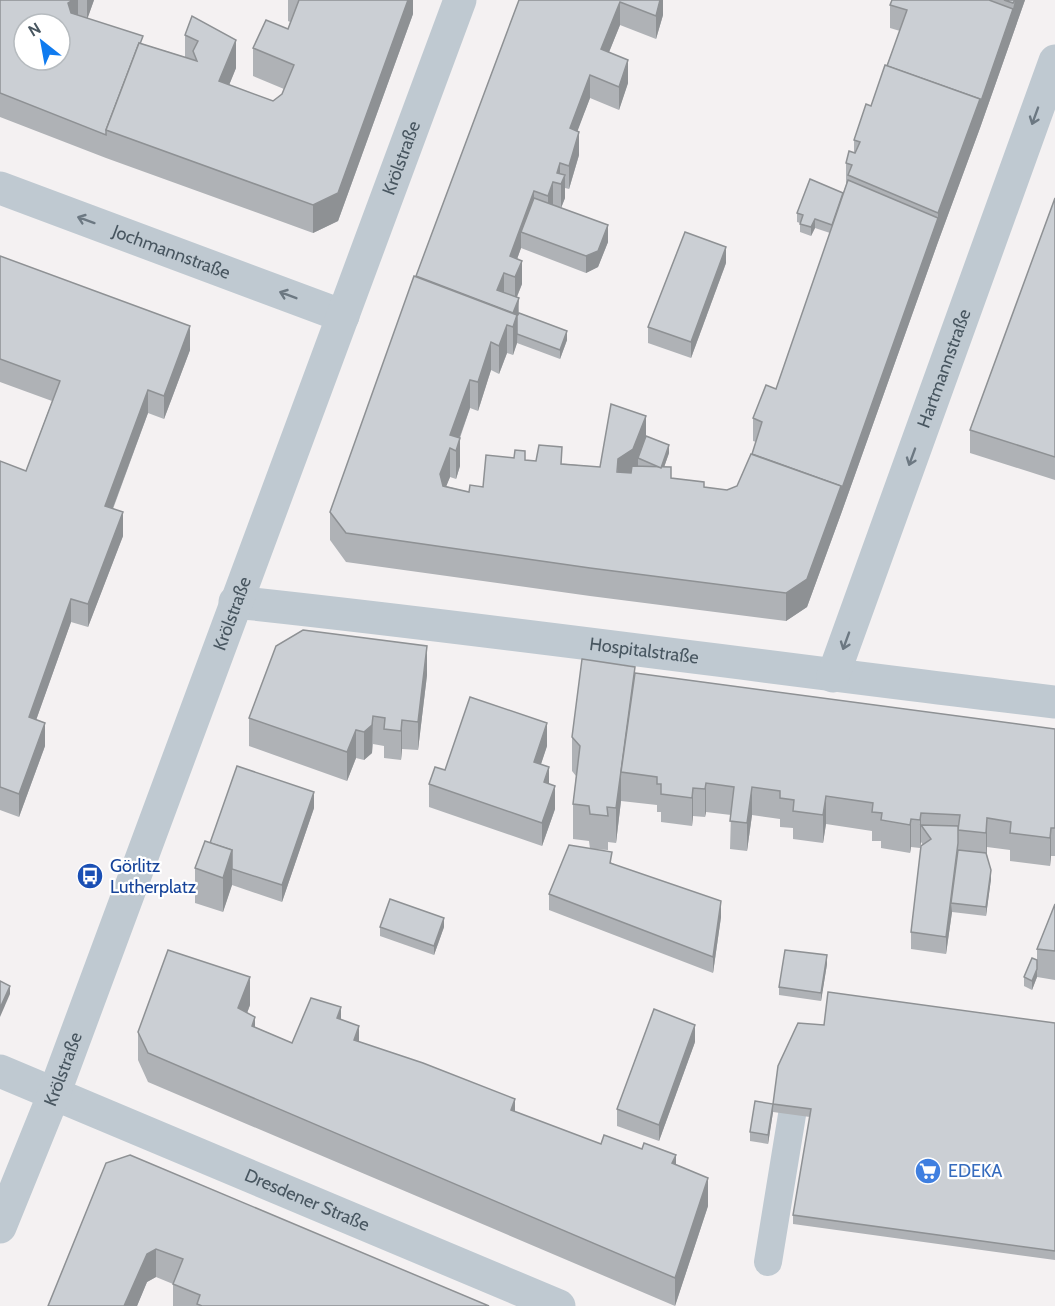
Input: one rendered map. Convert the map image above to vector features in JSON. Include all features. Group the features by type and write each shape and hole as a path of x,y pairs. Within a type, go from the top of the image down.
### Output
{"street":[{"name":"Krölstraße","path":"0,1227 54,1094 460,0"},
{"name":"Hartmannstraße","path":"833,676 1055,61"},
{"name":"Jochmannstraße","path":"0,188 343,316"},
{"name":"Hospitalstraße","path":"235,602 367,616 1055,702"},
{"name":"Dresdener Straße","path":"0,1071 559,1306"}],"lane":[{"path":"768,1262 792,1115"}],"building":[{"path":"0,0 73,0 68,3 71,12 12,12 12,72 72,72 72,13 143,36 106,135 0,93"},
{"path":"299,0 408,0 338,193 313,205 106,130 139,43 197,61 193,51 198,41 185,35 192,16 236,40 219,81 273,101 282,94 294,65 253,48 266,20 288,29"},
{"path":"519,0 660,0 656,16 620,2 601,49 628,60 619,87 590,75 570,128 579,132 569,166 560,163 557,173 565,175 561,184 553,182 548,196 534,191 510,256 522,261 515,277 504,273 497,290 519,298 513,313 416,276"},
{"path":"892,0 989,0 1013,9 980,104 980,99 887,66 907,10 890,5"},
{"path":"885,65 980,99 938,213 848,175 852,165 846,163 849,151 855,153 860,142 854,140 866,104 871,106"},
{"path":"810,179 843,193 832,225 815,219 811,227 800,224 803,215 797,213"},
{"path":"848,180 938,218 841,491 841,486 752,454 762,422 753,418 766,385 776,389"},
{"path":"534,198 608,225 598,251 586,256 521,232"},
{"path":"1055,198 1055,457 970,430"},
{"path":"685,232 726,247 691,342 648,327"},
{"path":"0,256 190,326 164,396 148,390 105,506 123,512 88,604 71,599 29,717 45,723 19,794 0,787 0,461 26,471 60,381 0,359"},
{"path":"414,276 517,315 513,327 507,325 499,346 491,342 478,382 470,380 450,435 460,438 456,451 450,448 440,474 443,486 469,492 470,485 483,487 486,455 514,458 515,450 525,451 525,460 536,461 539,445 562,447 561,464 600,467 611,404 646,416 633,449 618,459 617,472 631,473 632,466 671,467 671,478 704,482 704,487 727,490 737,486 751,454 841,486 807,579 786,593 346,533 330,512"},
{"path":"519,313 567,331 560,350 517,334"},
{"path":"646,436 669,445 661,468 638,458"},
{"path":"303,630 427,646 418,722 402,720 401,731 384,729 385,718 373,716 372,725 364,732 356,730 347,752 249,718 276,646"},
{"path":"582,659 635,667 616,808 607,807 608,816 590,814 589,806 573,804 580,746 572,737"},
{"path":"635,673 1055,729 1055,828 1051,828 1050,838 1010,833 1011,822 987,818 986,833 958,830 960,815 921,813 920,820 911,819 910,825 881,820 882,813 872,812 873,803 826,796 823,815 793,811 794,800 780,798 780,791 752,787 747,823 730,821 734,787 706,783 705,789 693,788 692,798 661,794 661,784 657,784 657,777 621,772"},
{"path":"470,697 547,723 534,762 549,767 544,782 555,786 542,823 429,784 435,767 445,770"},
{"path":"237,766 314,792 282,885 232,869 232,850 210,843"},
{"path":"921,825 958,826 958,843 946,937 911,932 921,846 931,839"},
{"path":"205,841 232,850 223,878 195,868"},
{"path":"569,845 612,852 610,863 721,901 713,957 549,894"},
{"path":"958,850 986,853 991,870 986,907 951,903"},
{"path":"390,899 444,918 434,946 380,927"},
{"path":"1055,904 1055,951 1037,949"},
{"path":"168,950 250,977 238,1008 255,1017 252,1026 292,1043 311,998 341,1007 337,1018 359,1026 354,1040 423,1063 515,1099 511,1110 601,1144 604,1135 642,1149 644,1143 676,1155 672,1163 708,1178 675,1278 148,1053 138,1032"},
{"path":"785,950 827,955 821,993 779,987"},
{"path":"1032,958 1037,960 1037,969 1032,981 1024,977"},
{"path":"0,981 10,986 0,1008"},
{"name":"EDEKA","path":"828,992 1055,1023 1055,1251 793,1215 811,1109 773,1104 778,1066 798,1023 824,1025"},
{"path":"654,1009 695,1025 659,1125 617,1109"},
{"path":"755,1101 773,1104 768,1135 750,1132"},
{"path":"130,1155 489,1306 202,1306 197,1304 200,1295 173,1284 183,1259 156,1249 147,1254 124,1306 48,1306 106,1163"}],"place":[{"name":"Görlitz Lutherplatz","path":"90,876"},
{"name":"EDEKA","path":"928,1171"}]}
